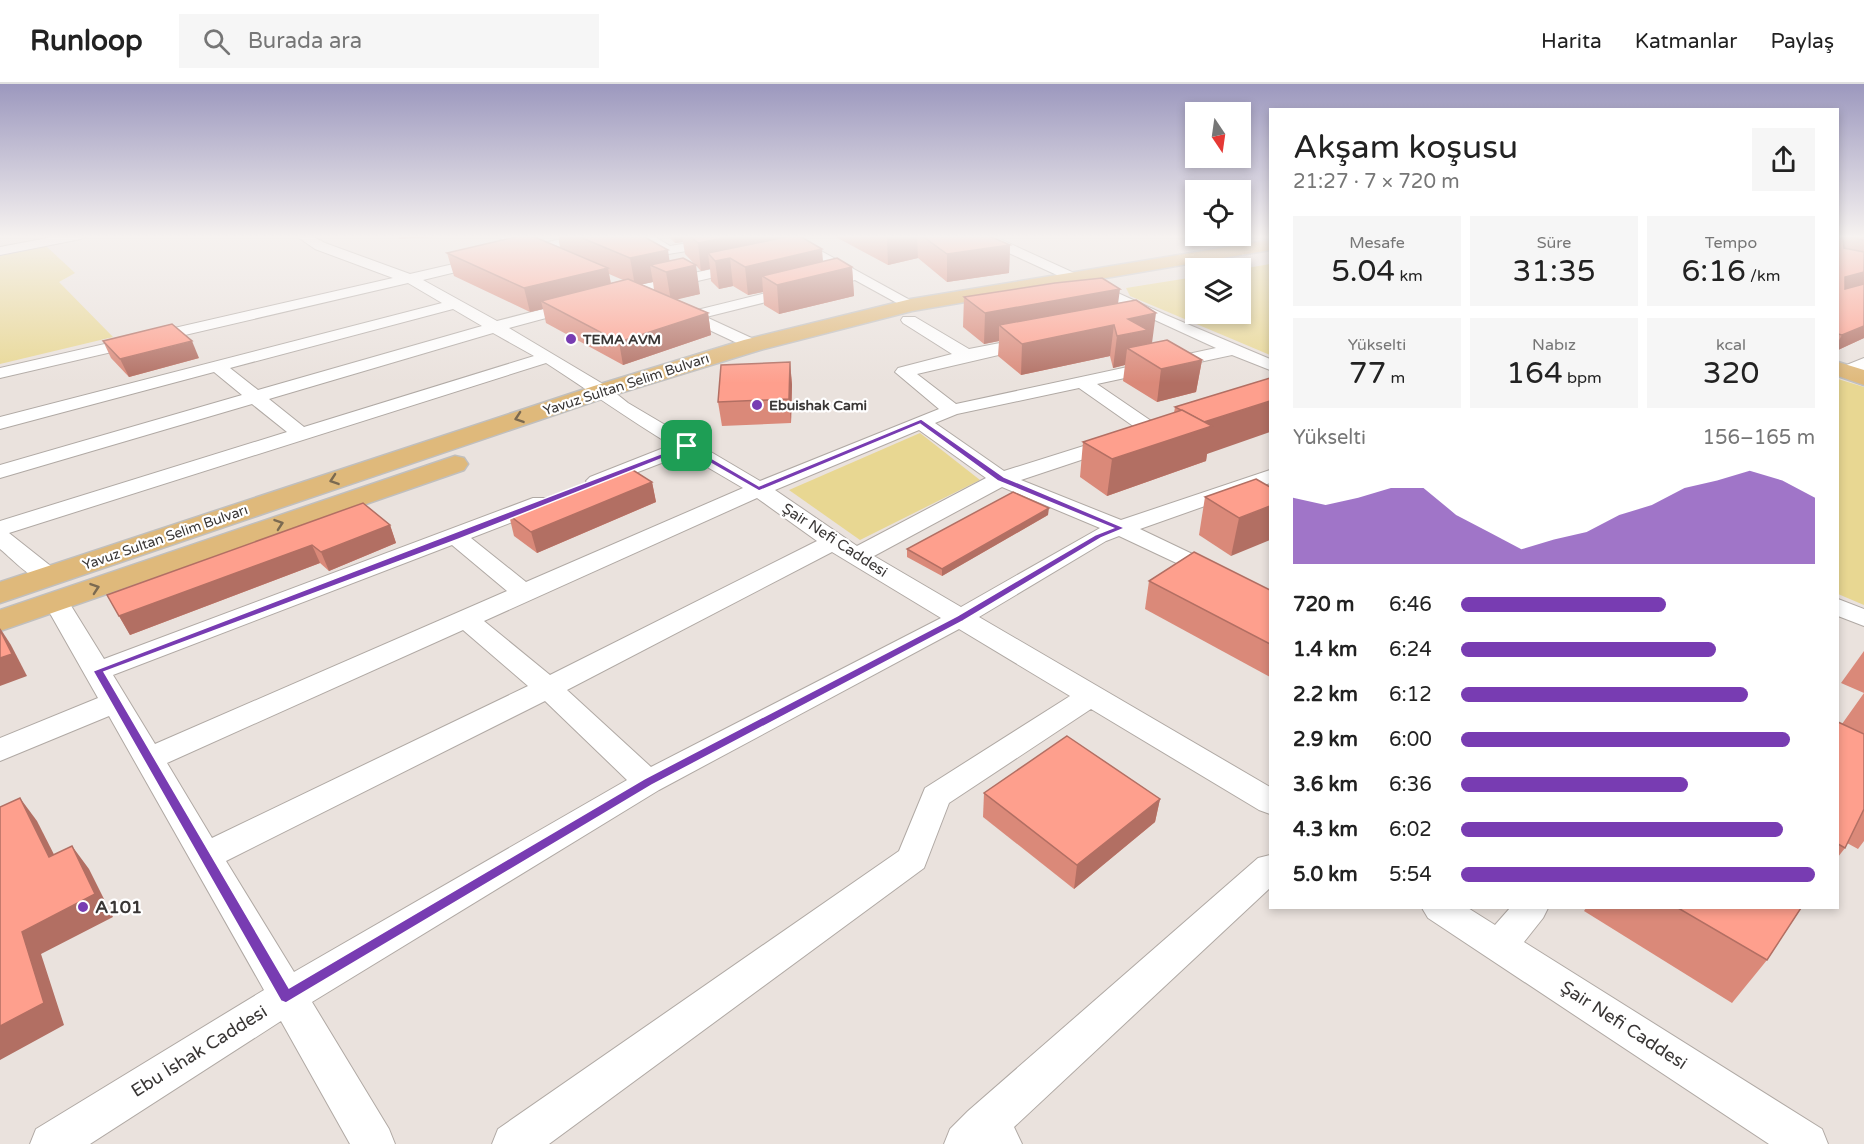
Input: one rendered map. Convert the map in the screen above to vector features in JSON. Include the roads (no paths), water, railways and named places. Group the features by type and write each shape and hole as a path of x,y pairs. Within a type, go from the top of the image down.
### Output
{"main road":[{"name":"Yavuz Sultan Selim Bulvarı","path":"0,621 52,589 602,391 752,345 910,312 1075,284"},
{"name":"Yavuz Sultan Selim Bulvarı","path":"0,593 52,589 910,312"}],"street":[{"path":"0,373 387,284"},
{"name":"Şair Nefi Caddesi","path":"421,284 549,357 602,391 621,407 759,489 845,549 1269,801"},
{"path":"619,284 752,345"},
{"path":"0,472 495,327 662,284"},
{"path":"691,316 821,284"},
{"path":"869,284 910,312 966,355"},
{"path":"1087,284 1269,365"},
{"path":"0,423 455,304"},
{"path":"1126,324 1160,318"},
{"path":"952,410 904,372 966,355 1046,339"},
{"path":"147,760 759,489 952,410 1236,349"},
{"path":"0,528 549,357"},
{"path":"217,366 302,435"},
{"path":"1082,382 1153,430"},
{"path":"921,422 1001,479 1120,528 1269,598"},
{"path":"204,857 548,688 1001,479 1174,424"},
{"path":"98,671 456,537 687,446"},
{"name":"Ebu İshak Caddesi","path":"51,1144 286,997 648,782 960,618 1098,537 1120,528 1240,499 1269,477"},
{"path":"0,537 52,589 147,760 375,1144"},
{"path":"456,537 524,593"},
{"path":"1839,607 1864,618"},
{"path":"465,618 548,688 648,782"},
{"path":"513,1144 912,859 936,796 1090,696"},
{"path":"0,750 116,702"},
{"path":"983,1138 1269,869"},
{"name":"Şair Nefi Caddesi","path":"1442,909 1808,1144"},
{"path":"1500,945 1530,909"}],"place":[{"name":"TEMA AVM","path":"571,339"},
{"name":"Ebuishak Cami","path":"757,405"},
{"name":"A101","path":"83,907"}]}
